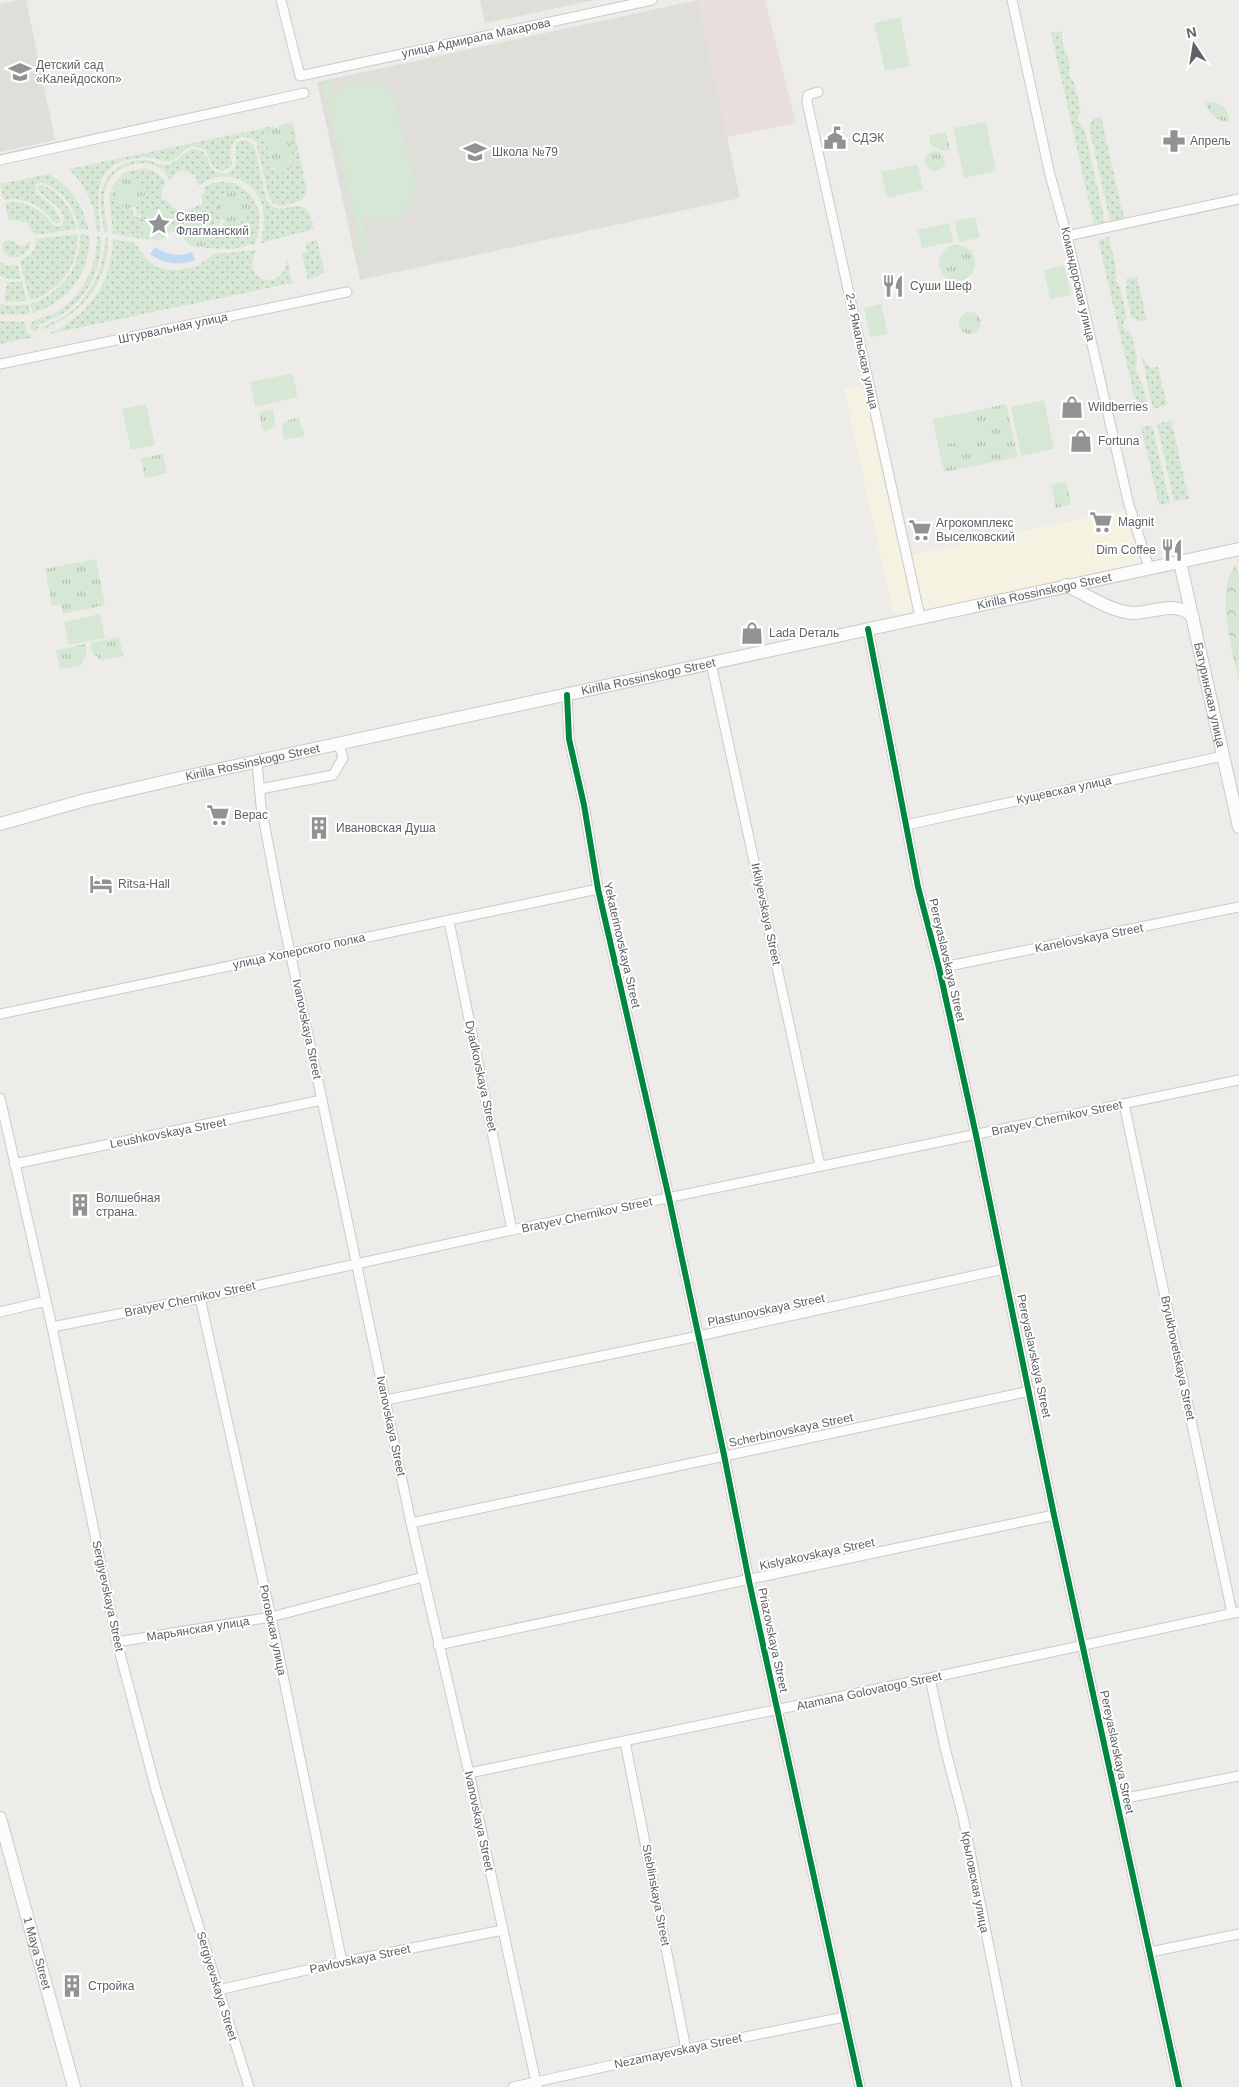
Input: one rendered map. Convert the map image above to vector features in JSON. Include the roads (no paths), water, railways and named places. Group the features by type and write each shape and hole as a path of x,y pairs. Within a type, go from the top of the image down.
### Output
{"main road":[{"name":"Kirilla Rossinskogo Street","path":"0,824 85,800 1066,585 1239,549"},
{"name":"Батуринская улица","path":"1180,562 1239,828"},
{"path":"1066,585 1126,613 1172,608 1182,610 1193,618"},
{"name":"1 Maya Street","path":"0,1818 74,2087"}],"street":[{"name":"улица Адмирала Макарова","path":"281,0 300,76 652,0"},
{"name":"Командорская улица","path":"1012,0 1050,175 1067,236 1127,498 1149,568"},
{"name":"2-я Ямальская улица","path":"818,92 808,95 807,102 920,617"},
{"path":"0,160 304,93"},
{"path":"1067,236 1239,199"},
{"name":"Штурвальная улица","path":"0,364 346,292"},
{"name":"Pereyaslavskaya Street","path":"868,629 918,887 939,968 976,1135 1054,1515 1179,2087"},
{"name":"Irkliyevskaya Street","path":"711,663 820,1166"},
{"name":"Yekaterinovskaya Street","path":"566,694 569,739 584,805 598,890 668,1198"},
{"path":"260,789 332,775 343,758 339,744"},
{"name":"Кущевская улица","path":"906,825 1223,756"},
{"name":"Ivanovskaya Street","path":"257,762 268,844 411,1523 469,1774 537,2084"},
{"name":"улица Хоперского полка","path":"0,1014 598,890"},
{"name":"Kanelovskaya Street","path":"939,968 1239,908"},
{"name":"Dyadkovskaya Street","path":"449,921 512,1230"},
{"name":"Bratyev Chernikov Street","path":"52,1327 200,1298 512,1230 1239,1080"},
{"name":"Sergiyevskaya Street","path":"0,1098 52,1327 117,1642 156,1790 249,2087"},
{"name":"Leushkovskaya Street","path":"14,1164 322,1100"},
{"name":"Bryukhovetskaya Street","path":"1124,1104 1235,1612"},
{"name":"Priazovskaya Street","path":"668,1198 699,1336 749,1581 860,2087"},
{"name":"Plastunovskaya Street","path":"386,1400 699,1336 1004,1269"},
{"name":"Роговская улица","path":"200,1298 271,1617 342,1962"},
{"path":"0,1312 46,1301"},
{"name":"Scherbinovskaya Street","path":"411,1523 1030,1391"},
{"name":"Kislyakovskaya Street","path":"438,1645 749,1581 1054,1515"},
{"name":"Марьянская улица","path":"117,1642 271,1617 423,1577"},
{"name":"Atamana Golovatogo Street","path":"469,1774 1235,1612"},
{"name":"Крыловская улица","path":"930,1678 944,1748 963,1818 1017,2087"},
{"name":"Steblinskaya Street","path":"625,1742 686,2049"},
{"path":"1116,1800 1239,1776"},
{"name":"Pavlovskaya Street","path":"218,1990 342,1962 503,1930"},
{"path":"1150,1952 1239,1934"},
{"name":"Nezamayevskaya Street","path":"513,2087 537,2084 686,2049 844,2018"}],"water":[{"path":"155,247 173,254 192,252 195,260 183,263 166,262 150,254"}],"place":[{"name":"Детский сад «Калейдоскоп»","path":"20,72"},
{"name":"СДЭК","path":"835,138"},
{"name":"Апрель","path":"1174,141"},
{"name":"Школа №79","path":"475,152"},
{"name":"Сквер Флагманский","path":"159,224"},
{"name":"Суши Шеф","path":"893,286"},
{"name":"Wildberries","path":"1072,407"},
{"name":"Fortuna","path":"1081,441"},
{"name":"Magnit","path":"1101,522"},
{"name":"Агрокомплекс Выселковский","path":"920,530"},
{"name":"Dim Coffee","path":"1172,550"},
{"name":"Lada Dеталь","path":"752,633"},
{"name":"Верас","path":"218,815"},
{"name":"Ивановская Душа","path":"319,828"},
{"name":"Ritsa-Hall","path":"101,884"},
{"name":"Волшебная страна.","path":"80,1205"},
{"name":"Стройка","path":"72,1986"}]}
